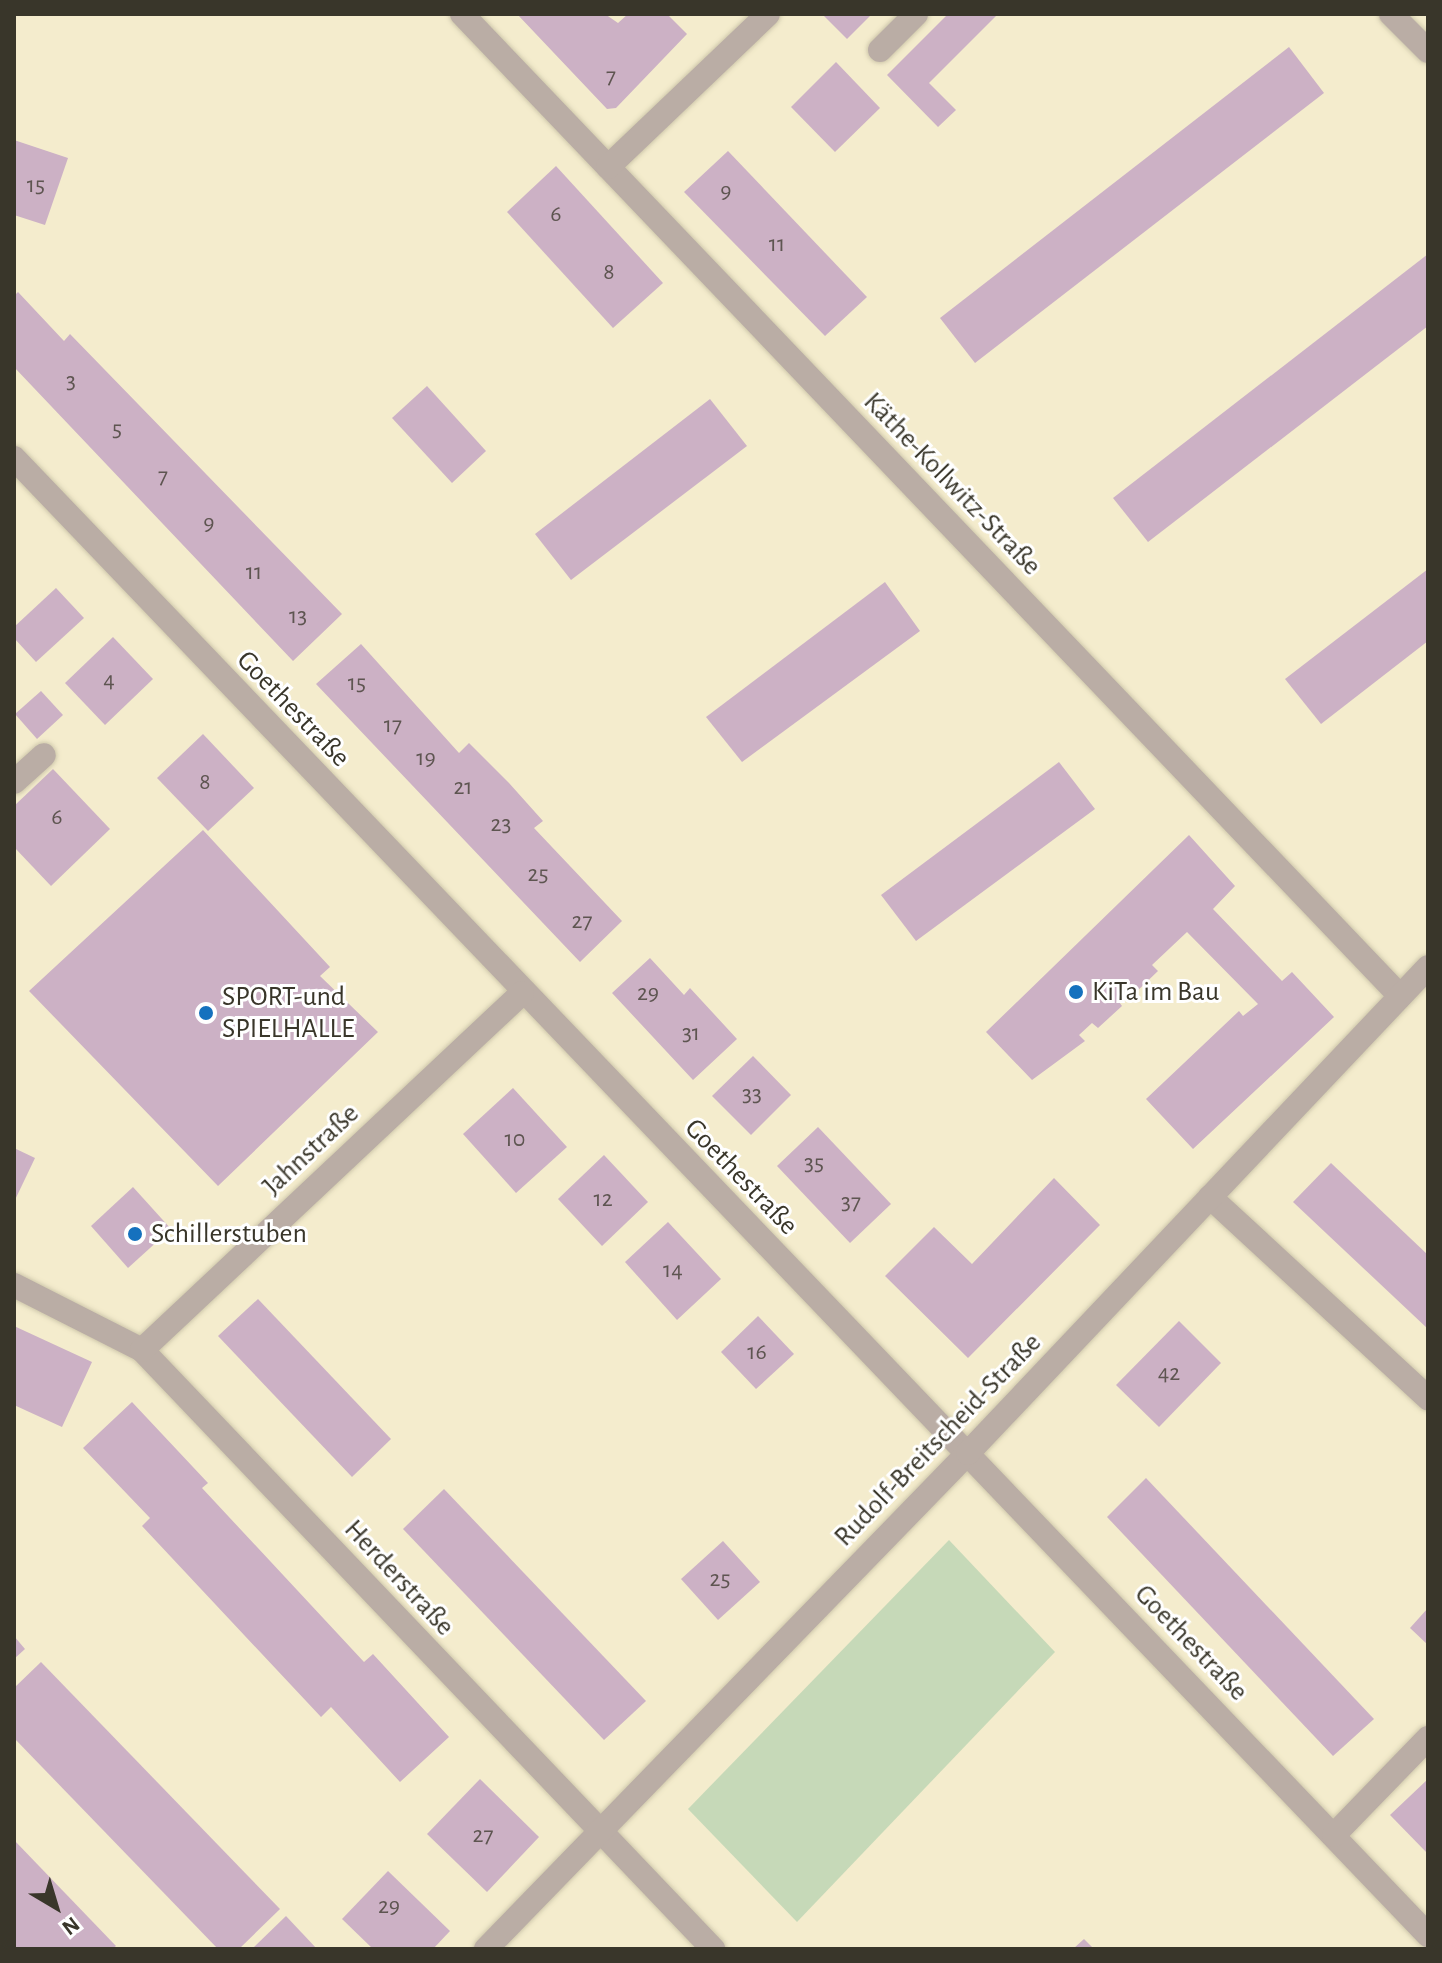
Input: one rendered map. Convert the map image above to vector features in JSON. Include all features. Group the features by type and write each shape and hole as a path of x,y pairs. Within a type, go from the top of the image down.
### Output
{"street":[{"name":"Käthe-Kollwitz-Straße","path":"462,14 1400,996"},
{"path":"608,167 768,14"},
{"path":"880,50 916,14"},
{"path":"1391,14 1428,51"},
{"name":"Goethestraße","path":"14,458 522,993 968,1453 1428,1935"},
{"path":"14,782 44,755"},
{"name":"Rudolf-Breitscheid-Straße","path":"486,1949 968,1453 1428,967"},
{"name":"Jahnstraße","path":"142,1350 522,993"},
{"path":"1210,1197 1428,1398"},
{"name":"Herderstraße","path":"14,1285 142,1350 713,1949"},
{"path":"1334,1835 1428,1738"}],"green space":[{"path":"949,1540 1055,1652 797,1922 688,1809"}],"building":[{"path":"517,14 605,14 618,23 628,14 667,14 687,34 616,108 607,109"},
{"path":"822,14 872,14 847,39"},
{"path":"948,14 998,14 929,83 956,110 938,127 887,75"},
{"path":"1289,47 1324,93 975,363 940,318"},
{"path":"836,62 880,108 835,152 791,107"},
{"path":"14,140 68,158 45,225 14,215"},
{"path":"728,151 867,297 825,336 684,192"},
{"path":"556,166 663,283 613,328 507,212"},
{"path":"1428,254 1428,326 1148,542 1113,498"},
{"path":"18,292 64,341 70,334 342,614 293,661 14,367 14,296"},
{"path":"427,386 486,451 452,483 392,418"},
{"path":"710,399 747,446 571,580 535,534"},
{"path":"1428,569 1428,641 1321,724 1285,679"},
{"path":"885,582 920,631 742,762 706,717"},
{"path":"56,588 84,618 36,662 14,638 14,627"},
{"path":"113,637 153,679 105,725 65,683"},
{"path":"361,644 459,753 469,743 509,783 543,821 534,828 622,921 580,962 316,684"},
{"path":"41,691 63,715 37,739 15,714"},
{"path":"203,734 254,788 208,831 157,778"},
{"path":"1059,762 1095,809 916,941 881,895"},
{"path":"53,769 110,829 51,886 14,847 14,806"},
{"name":"SPORT-und SPIELHALLE","path":"203,830 330,967 320,976 378,1032 218,1186 29,991"},
{"name":"KiTa im Bau","path":"1189,835 1235,886 1213,909 1282,981 1292,972 1334,1017 1193,1149 1146,1099 1239,1011 1243,1016 1258,1004 1187,932 1152,965 1158,971 1133,995 1127,989 1117,999 1122,1006 1098,1028 1092,1023 1079,1035 1085,1041 1032,1080 986,1032"},
{"path":"650,958 684,995 690,988 737,1039 693,1080 612,993"},
{"path":"753,1056 791,1095 751,1135 712,1096"},
{"path":"513,1088 567,1147 516,1193 463,1134"},
{"path":"818,1127 891,1204 850,1243 777,1166"},
{"path":"14,1148 35,1158 14,1202"},
{"path":"604,1155 648,1202 602,1246 558,1199"},
{"path":"1331,1163 1428,1255 1428,1329 1293,1202"},
{"path":"1054,1178 1100,1225 968,1358 885,1276 934,1227 972,1264"},
{"path":"133,1187 171,1229 128,1268 91,1226"},
{"path":"668,1222 721,1279 677,1320 625,1262"},
{"path":"258,1299 391,1439 352,1477 218,1336"},
{"path":"758,1316 794,1354 756,1389 721,1352"},
{"path":"1179,1321 1221,1363 1159,1427 1116,1385"},
{"path":"14,1326 92,1362 62,1427 14,1405"},
{"path":"132,1402 208,1483 202,1488 364,1662 373,1654 449,1737 400,1782 331,1707 321,1717 142,1526 150,1518 83,1448"},
{"path":"1146,1478 1374,1719 1333,1756 1107,1517"},
{"path":"444,1489 646,1701 604,1740 403,1529"},
{"path":"723,1541 760,1582 718,1620 681,1579"},
{"path":"1428,1608 1428,1645 1410,1628"},
{"path":"14,1636 25,1649 14,1659"},
{"path":"41,1662 280,1909 239,1949 218,1949 14,1738 14,1688"},
{"path":"480,1779 539,1837 487,1892 427,1834"},
{"path":"1428,1779 1428,1854 1390,1815"},
{"path":"14,1840 116,1946 112,1949 14,1948"},
{"path":"388,1871 450,1931 433,1949 373,1949 342,1919"},
{"path":"286,1916 317,1949 252,1949"},
{"path":"1084,1939 1094,1949 1073,1949"}],"place":[{"name":"KiTa im Bau","path":"1076,992"},
{"name":"SPORT-und SPIELHALLE","path":"206,1013"},
{"name":"Schillerstuben","path":"135,1234"}]}
